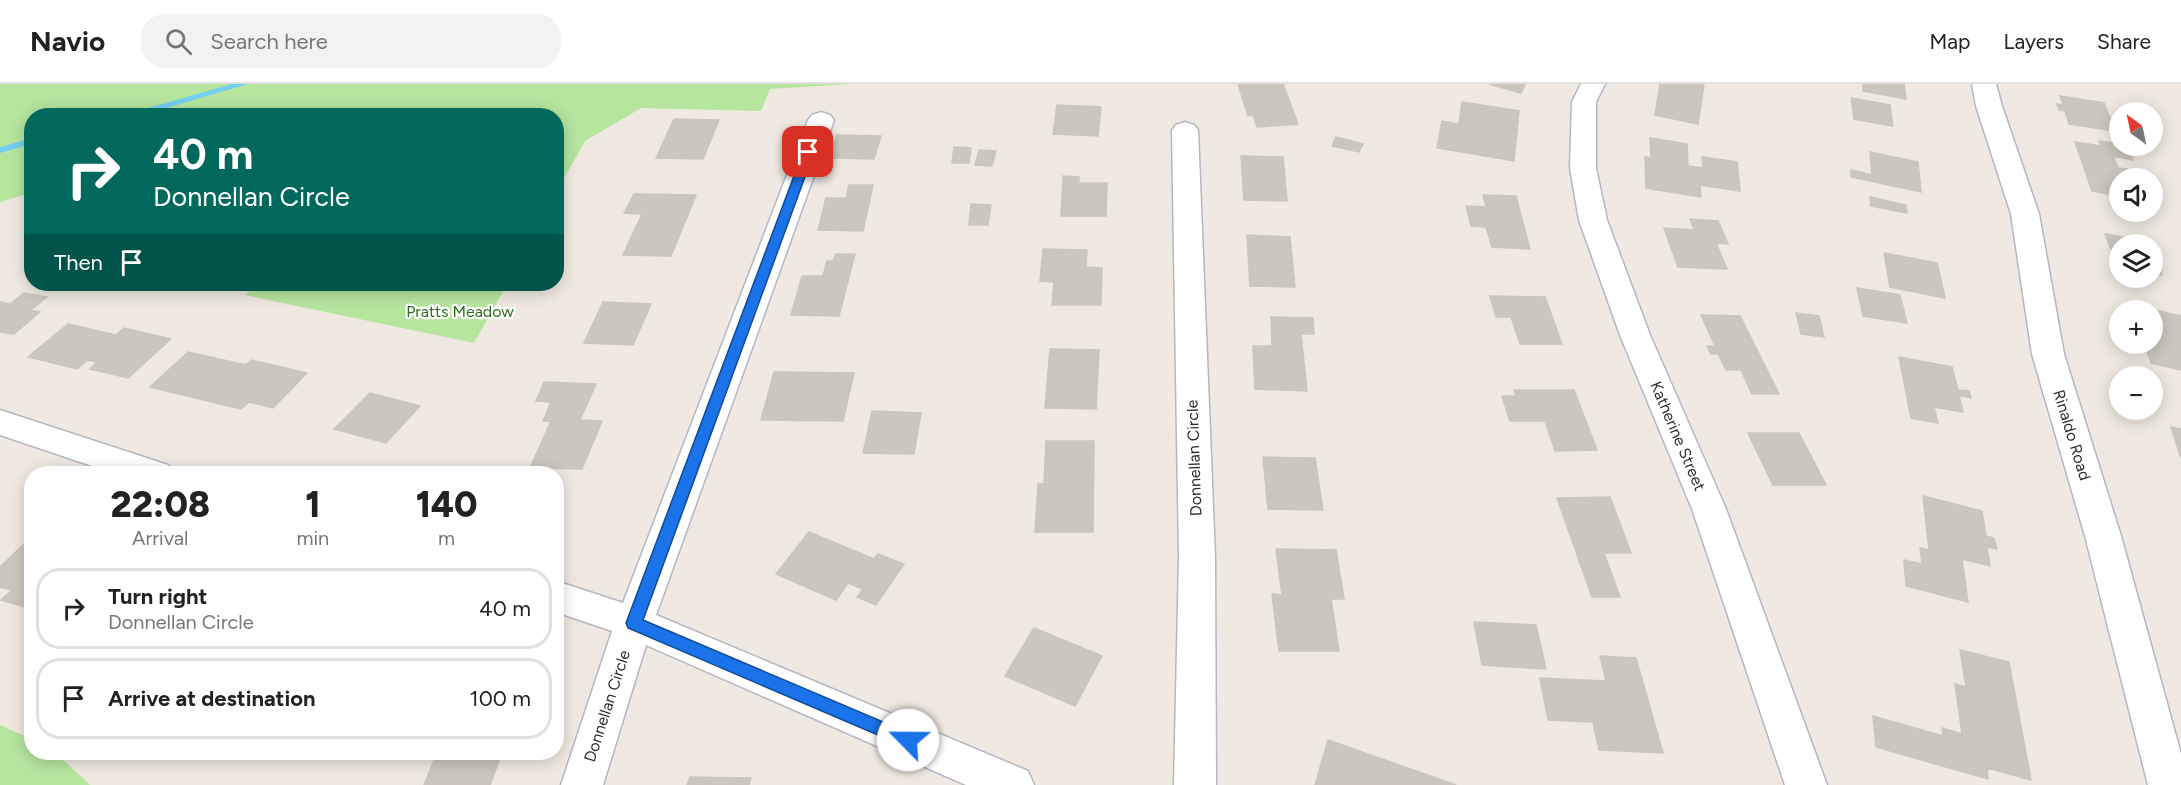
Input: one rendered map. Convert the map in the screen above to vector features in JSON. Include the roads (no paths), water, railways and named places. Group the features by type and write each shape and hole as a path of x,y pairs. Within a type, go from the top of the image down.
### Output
{"street":[{"name":"Katherine Street","path":"1593,84 1584,102 1583,168 1593,220 1635,335 1709,509 1806,785"},
{"name":"Rinaldo Road","path":"1984,84 1989,106 2025,214 2048,354 2103,536 2169,785"},
{"name":"Donnellan Circle","path":"582,785 634,623 821,120"},
{"name":"Donnellan Circle","path":"1185,130 1197,557 1195,785"},
{"path":"0,422 132,466"},
{"path":"564,599 634,623 1013,785"}],"waterway":[{"path":"154,108 243,84"},
{"path":"0,150 24,143"}],"park label":[{"name":"Pratts Meadow","path":"460,311"}]}
